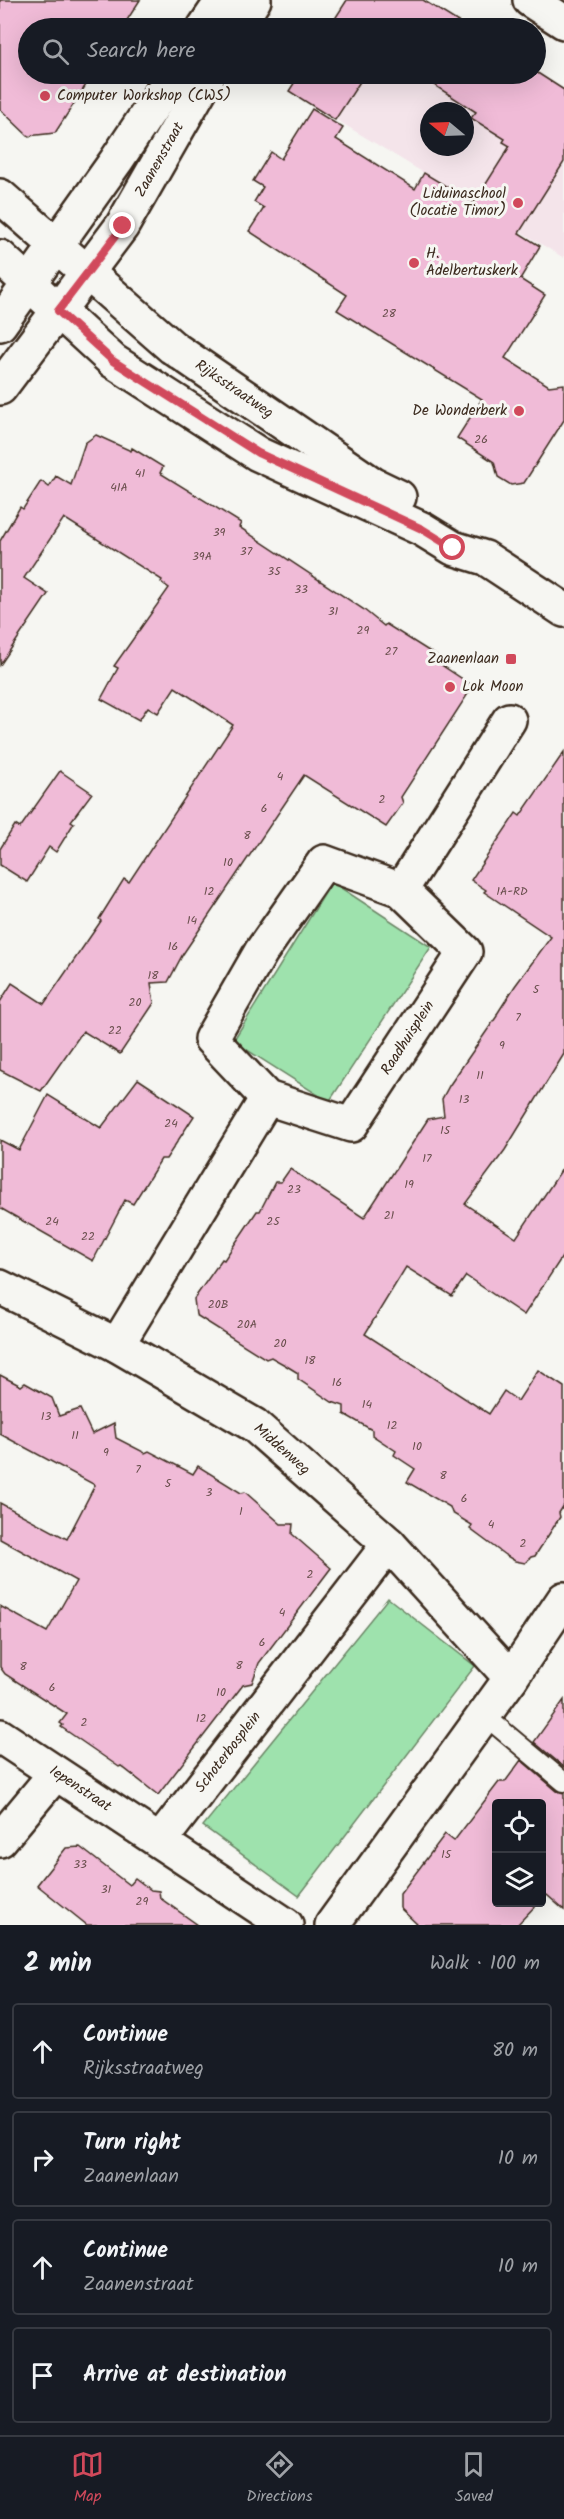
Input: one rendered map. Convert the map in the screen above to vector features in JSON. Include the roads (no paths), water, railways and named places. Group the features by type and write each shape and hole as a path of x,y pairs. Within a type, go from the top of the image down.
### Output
{"street":[{"path":"211,18 224,0"},
{"path":"242,18 254,0"},
{"path":"530,0 564,22"},
{"path":"0,324 167,84"},
{"name":"Zaanenstraat","path":"87,272 123,226 203,84"},
{"name":"Rijksstraatweg","path":"0,196 172,347 374,485 431,513 462,532 485,558 564,610"},
{"name":"Rijksstraatweg","path":"0,257 113,361 258,453 422,529 453,548 485,558"},
{"path":"0,388 87,272"},
{"path":"401,890 509,720"},
{"name":"Raadhuisplein","path":"324,862 401,890 465,952 351,1125 267,1098 211,1039 261,952 324,862"},
{"path":"117,1345 267,1098"},
{"name":"Middenweg","path":"0,1287 117,1345 254,1425 389,1544 511,1678"},
{"name":"Schoterbosplein","path":"160,1841 389,1544"},
{"path":"332,1925 511,1678 564,1599"},
{"name":"Iepenstraat","path":"0,1736 160,1841"},
{"path":"0,1840 55,1774"},
{"path":"160,1841 286,1925"}],"lane":[{"path":"484,1715 564,1782"}],"place":[{"name":"Computer Workshop (CWS)","path":"45,96"},
{"name":"Liduinaschool (locatie Timor)","path":"518,203"},
{"name":"H. Adelbertuskerk","path":"414,263"},
{"name":"De Wonderberk","path":"519,411"},
{"name":"Zaanenlaan","path":"511,659"},
{"name":"Lok Moon","path":"450,687"}]}
